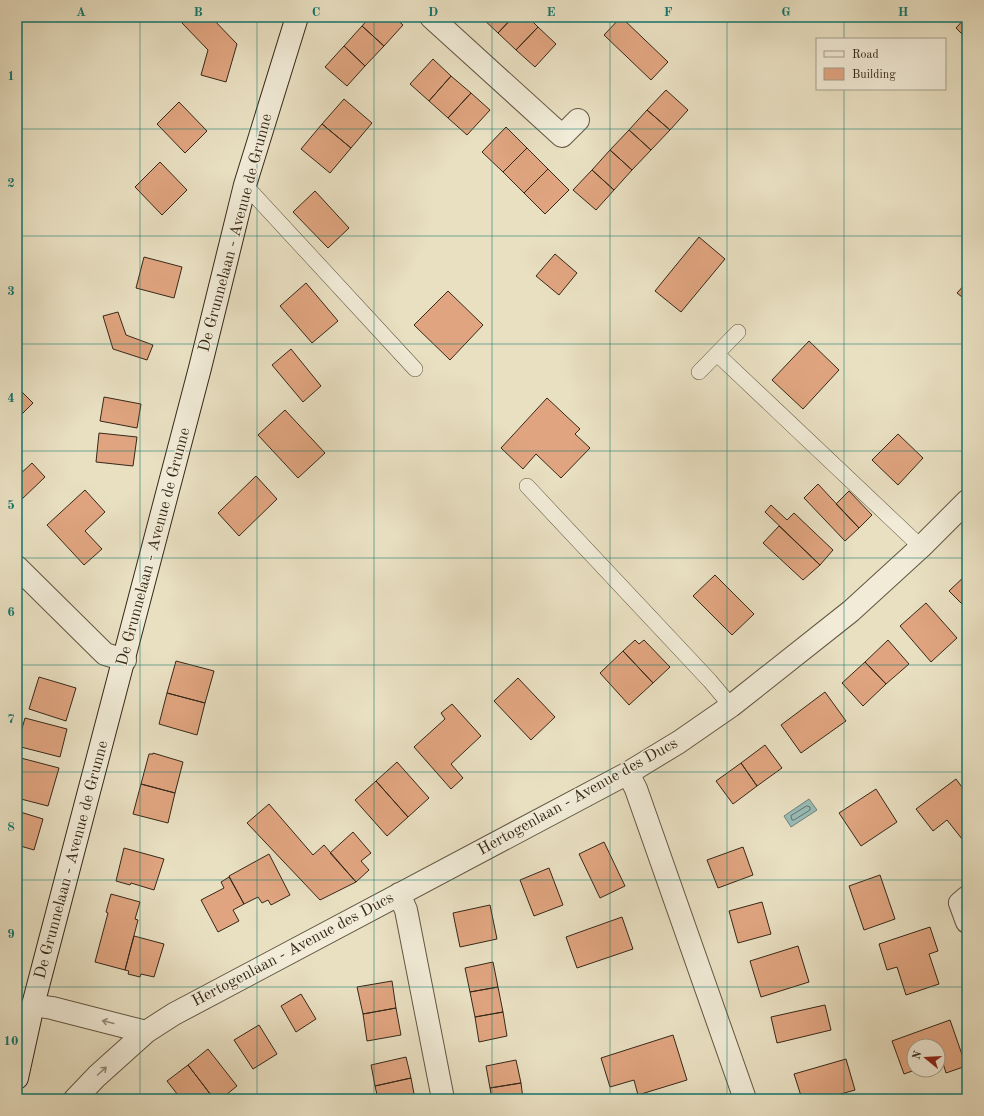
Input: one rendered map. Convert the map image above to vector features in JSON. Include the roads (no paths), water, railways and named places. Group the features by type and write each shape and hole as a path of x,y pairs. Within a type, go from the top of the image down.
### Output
{"street":[{"name":"De Grunnelaan - Avenue de Grunne","path":"17,1078 33,1005 125,660 245,185 297,17"},
{"path":"430,17 562,136 578,120"},
{"name":"Hertogenlaan - Avenue des Ducs","path":"74,1099 146,1032 174,1014 628,773 679,742 731,706 851,611 921,547 967,501"},
{"path":"17,567 105,654 125,660"},
{"path":"628,773 636,789 745,1099"},
{"path":"399,894 406,910 444,1099"},
{"path":"967,897 960,903 967,922"},
{"path":"33,1005 52,1008 146,1032"}],"lane":[{"path":"245,185 415,369"},
{"path":"699,372 738,332"},
{"path":"717,354 921,547"},
{"path":"527,486 710,681 731,706"}],"water":[{"path":"809,799 817,810 791,827 784,816"}]}
